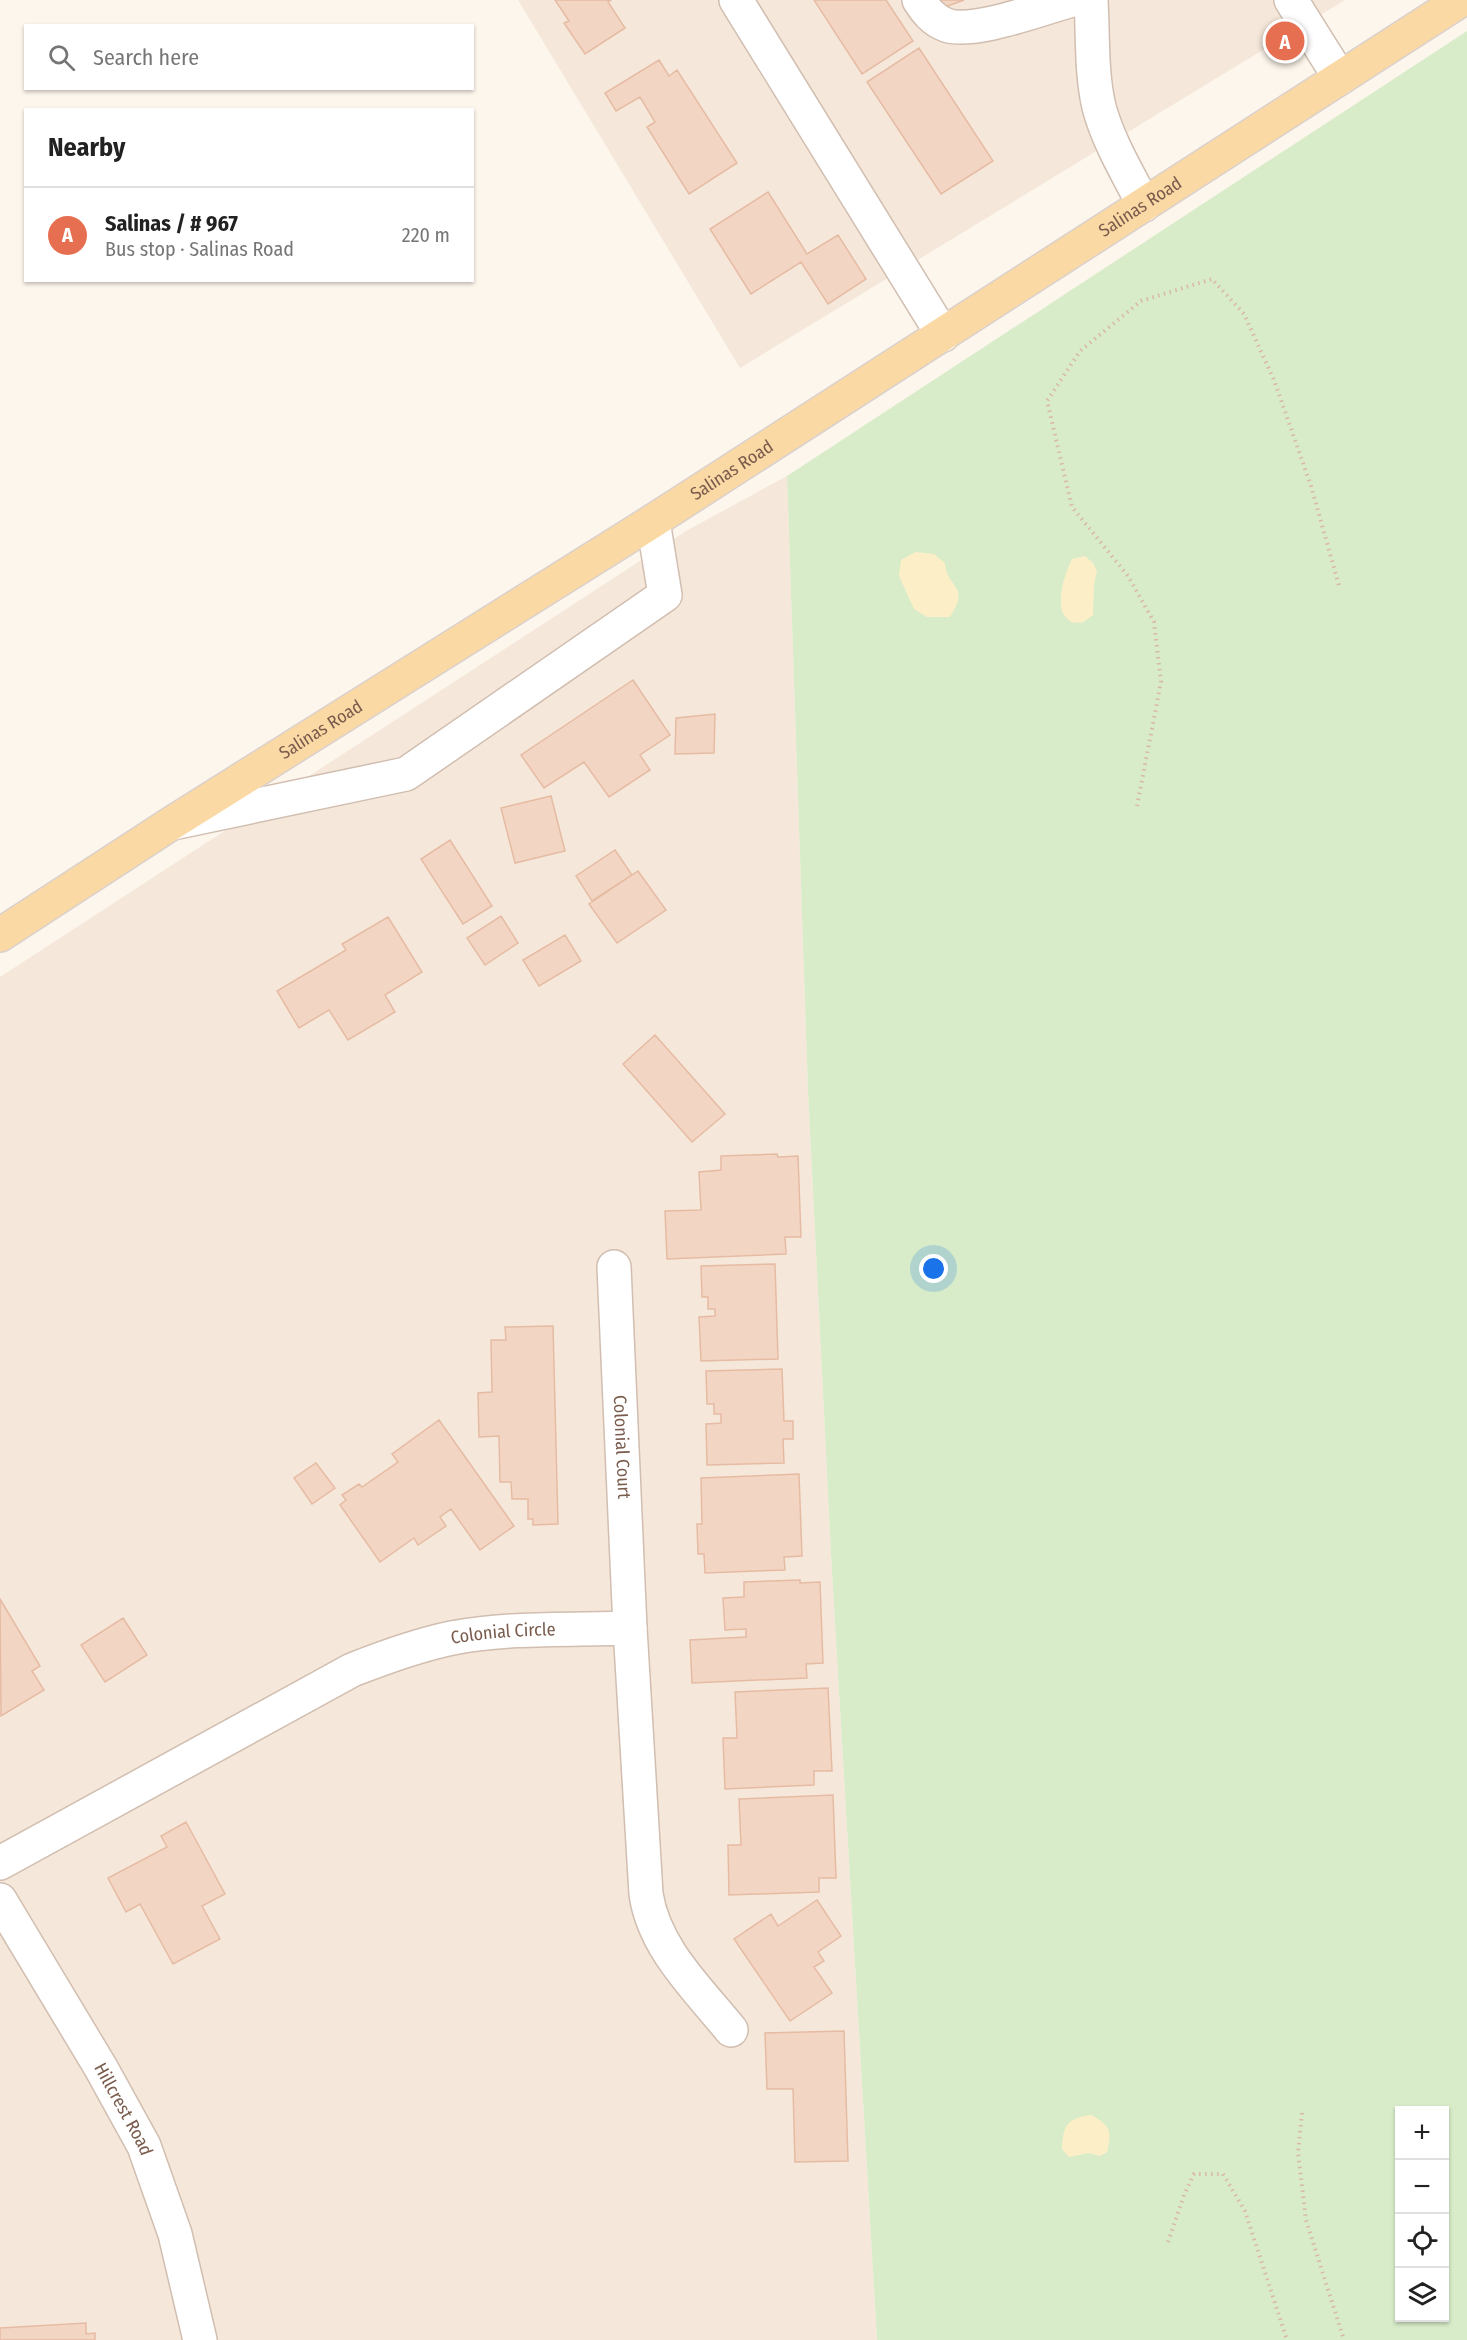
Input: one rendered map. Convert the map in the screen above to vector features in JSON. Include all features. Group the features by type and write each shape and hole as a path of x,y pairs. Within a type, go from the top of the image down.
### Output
{"main road":[{"name":"Salinas Road","path":"0,935 653,521 1461,0"}],"street":[{"path":"736,0 943,334"},
{"path":"919,0 933,19 948,26 974,27 1072,0"},
{"path":"1091,0 1095,81 1099,107 1144,205"},
{"path":"1291,0 1340,78"},
{"path":"172,824 406,774 665,595 653,521"},
{"name":"Colonial Court","path":"614,1267 630,1628"},
{"path":"630,1628 649,1914 668,1952 730,2030"},
{"name":"Colonial Circle","path":"0,1863 352,1670 386,1657 454,1638 489,1633 630,1628"},
{"name":"Hillcrest Road","path":"0,1900 101,2068 144,2146 175,2234 200,2340"}],"path":[{"path":"1137,806 1161,682 1154,622 1128,576 1072,507 1047,401 1080,351 1141,302 1212,279 1244,314 1274,380 1311,486 1340,589"},
{"path":"1302,2113 1298,2153 1306,2220 1344,2340"},
{"path":"1168,2242 1184,2195 1194,2174 1223,2174 1245,2211 1287,2340"}],"shaded area":[{"path":"518,0 1345,0 740,368"},
{"path":"787,476 808,1091 831,1554 877,2340 0,2340 0,977 686,531"}],"green space":[{"path":"1467,31 1467,2340 877,2340 831,1554 808,1091 787,476"}],"sand":[{"path":"916,552 934,554 945,563 958,593 956,607 950,617 927,617 914,609 899,576 901,560"},
{"path":"1085,556 1093,563 1097,571 1093,615 1082,623 1071,622 1062,611 1063,584 1072,559"},
{"path":"1092,2115 1108,2130 1107,2152 1100,2156 1089,2153 1069,2157 1062,2149 1065,2128 1077,2118"}],"building":[{"path":"555,0 611,0 608,2 625,28 585,54 564,23 569,21"},
{"path":"814,0 886,0 913,41 862,74"},
{"path":"940,0 964,0 945,7"},
{"path":"919,48 993,161 941,194 867,82"},
{"path":"659,60 669,76 677,70 737,163 689,194 647,127 655,122 640,97 616,111 605,93"},
{"path":"768,192 807,254 838,235 866,279 828,304 801,262 751,294 710,229"},
{"path":"633,680 670,735 640,755 650,770 609,797 584,762 544,788 521,755"},
{"path":"715,714 714,753 675,754 676,718"},
{"path":"551,796 565,851 515,863 501,808"},
{"path":"450,840 492,906 463,924 421,859"},
{"path":"615,850 632,875 592,901 576,876"},
{"path":"638,871 666,910 617,943 589,904"},
{"path":"501,916 518,943 485,965 467,938"},
{"path":"388,917 422,972 385,995 395,1012 348,1040 329,1010 299,1028 277,991 346,950 342,944"},
{"path":"565,935 581,961 539,986 523,960"},
{"path":"655,1035 725,1114 692,1142 623,1064"},
{"path":"777,1154 778,1157 798,1156 801,1237 785,1237 786,1254 667,1259 665,1211 701,1210 699,1172 721,1170 721,1156"},
{"path":"775,1264 778,1359 701,1361 699,1317 715,1316 715,1309 708,1309 708,1297 702,1297 701,1266"},
{"path":"553,1326 558,1524 533,1525 533,1519 528,1519 528,1499 512,1499 511,1482 500,1482 499,1436 479,1437 478,1393 492,1392 491,1340 506,1340 505,1327"},
{"path":"782,1369 784,1421 793,1421 793,1439 783,1439 784,1463 707,1465 706,1424 721,1423 721,1414 714,1414 714,1404 707,1404 706,1371"},
{"path":"439,1420 514,1526 480,1550 451,1509 440,1517 446,1526 418,1545 414,1538 380,1562 340,1505 346,1500 342,1495 359,1484 362,1487 398,1462 392,1454"},
{"path":"316,1463 335,1488 312,1504 294,1478"},
{"path":"799,1474 802,1556 784,1557 785,1570 705,1573 704,1554 698,1554 697,1524 702,1524 701,1478"},
{"path":"800,1580 800,1583 820,1582 823,1663 806,1664 807,1678 692,1683 690,1640 746,1637 746,1629 725,1630 723,1598 744,1597 744,1582"},
{"path":"0,1599 40,1666 32,1671 44,1690 1,1716"},
{"path":"123,1618 147,1655 105,1682 81,1645"},
{"path":"828,1688 832,1771 814,1771 814,1785 725,1789 723,1738 737,1738 735,1692"},
{"path":"833,1795 836,1878 819,1878 819,1892 729,1895 728,1845 741,1845 739,1799"},
{"path":"186,1822 225,1894 202,1906 220,1939 173,1964 140,1904 126,1912 108,1878 167,1847 161,1836"},
{"path":"817,1900 841,1936 818,1952 824,1961 814,1967 832,1993 790,2021 734,1939 771,1914 778,1926"},
{"path":"844,2031 848,2161 795,2162 793,2089 767,2089 765,2033"},
{"path":"86,2323 86,2334 95,2333 95,2340 0,2340 0,2328"}],"place":[{"name":"Salinas / # 967","path":"1285,41"}]}
